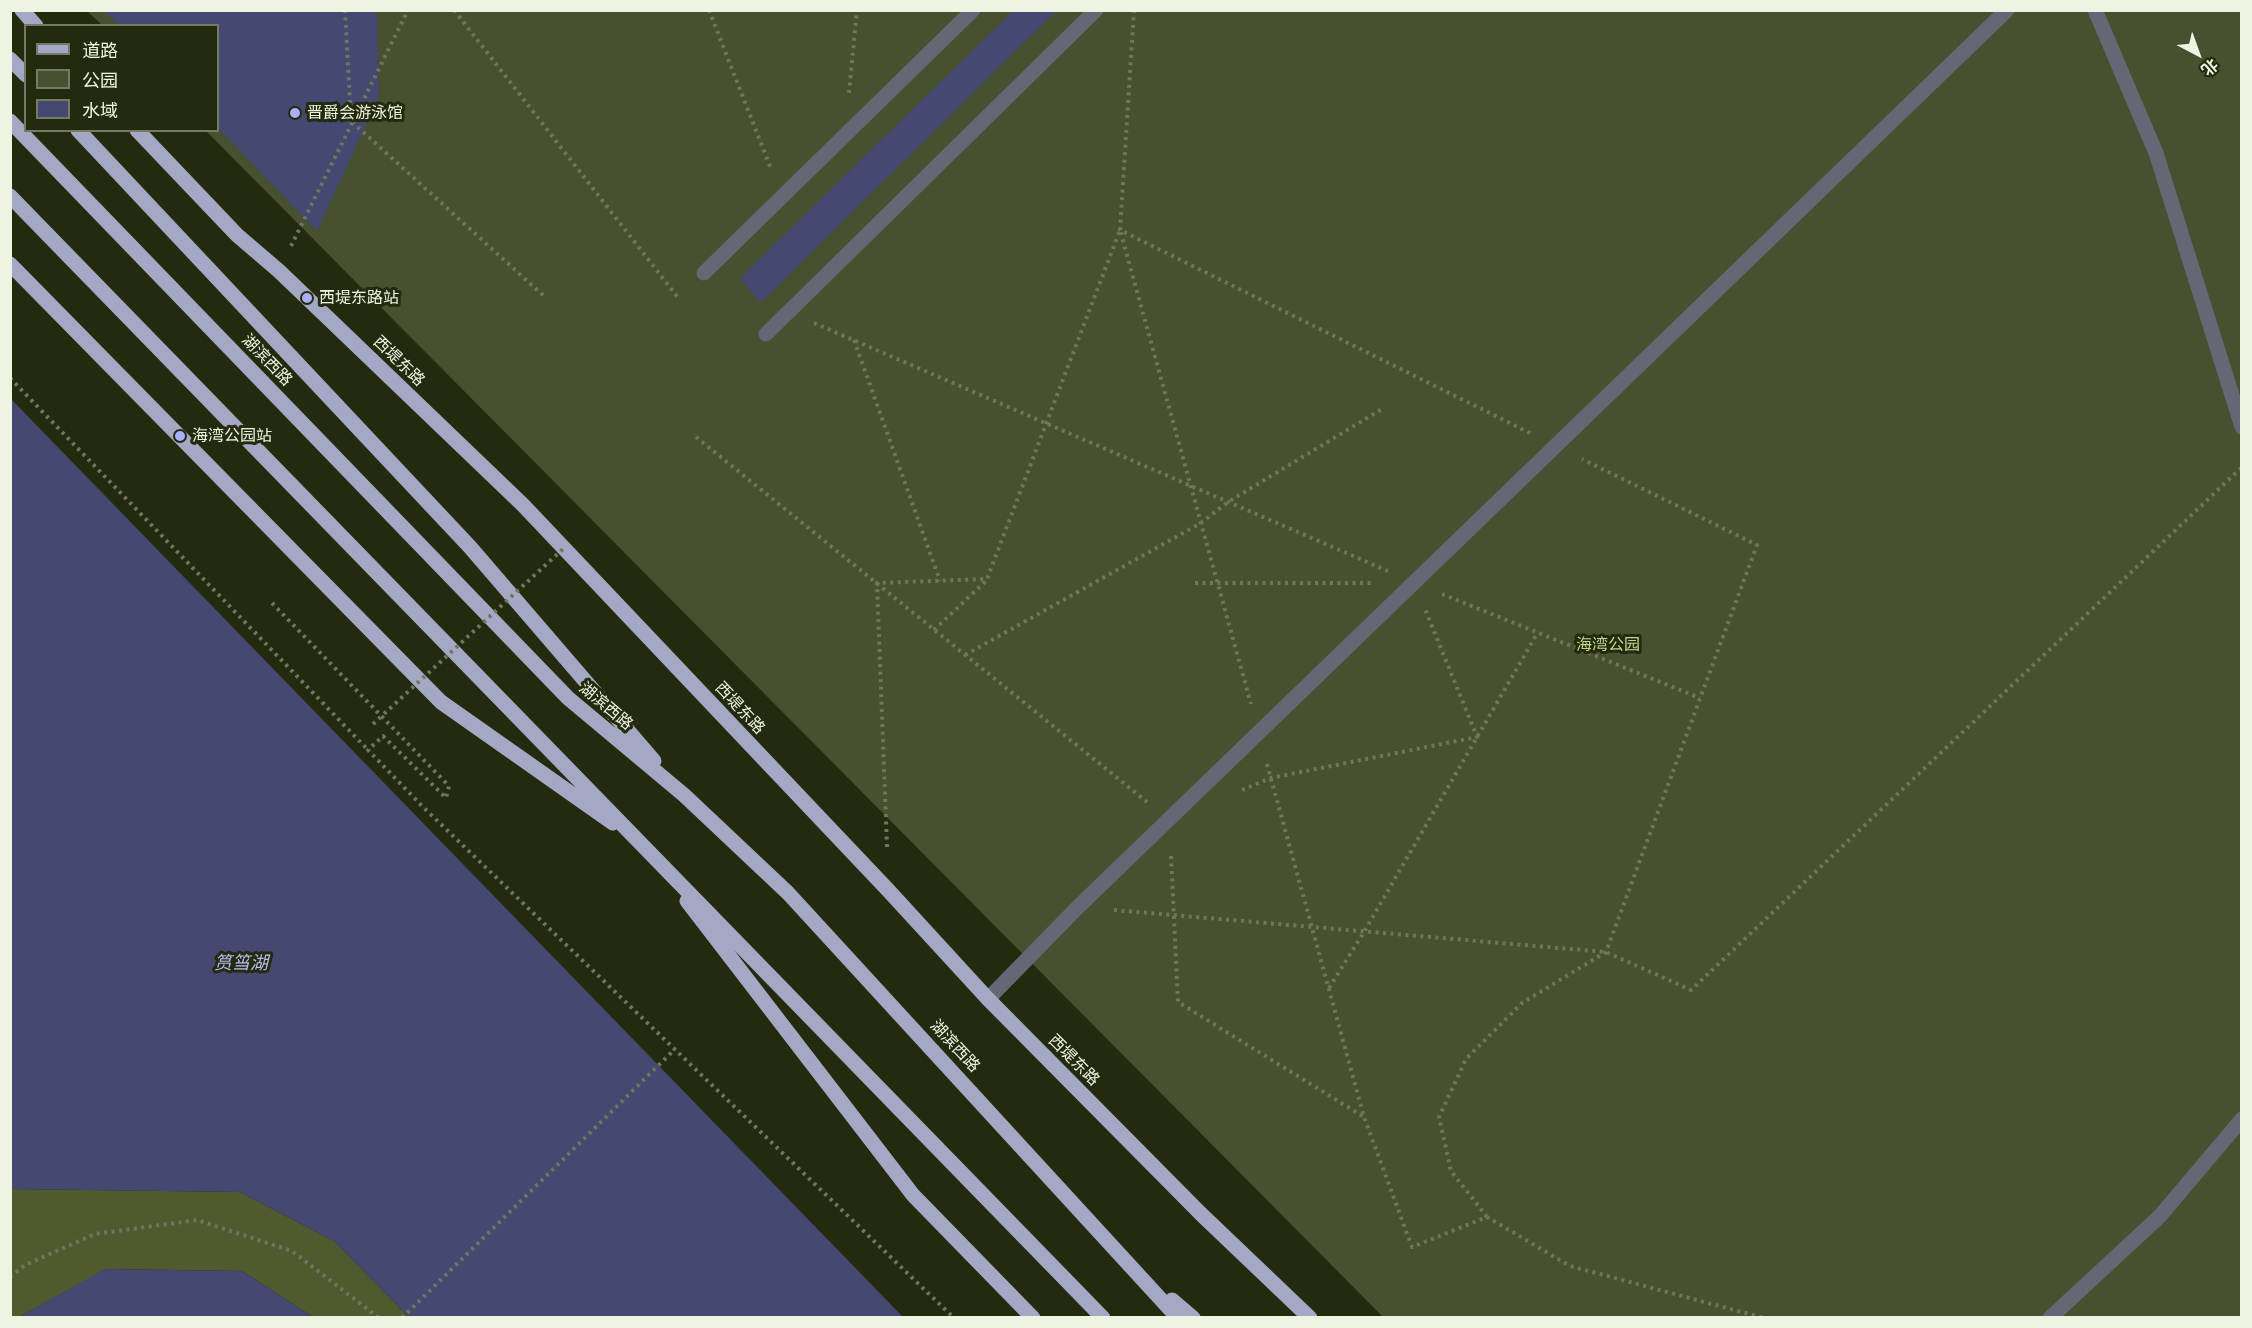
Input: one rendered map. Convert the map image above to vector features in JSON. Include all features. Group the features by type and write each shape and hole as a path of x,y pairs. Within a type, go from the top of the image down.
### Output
{"main road":[{"path":"22,10 34,24"},
{"path":"10,59 24,73"},
{"name":"湖滨西路","path":"10,120 568,699 684,795 788,894 1178,1317"},
{"path":"80,132 470,547 684,795"},
{"name":"西堤东路","path":"139,132 237,235 279,271 523,505 888,890 988,999 1201,1214 1310,1317"},
{"path":"10,196 1103,1317"},
{"path":"10,264 441,702 645,845 913,1195 1033,1317"},
{"path":"1125,1258 1193,1317"}],"street":[{"path":"704,273 973,10"},
{"path":"766,334 1096,10"},
{"path":"988,999 1078,907 1258,732 2007,10"},
{"path":"2095,10 2156,153 2241,427"},
{"path":"2050,1317 2160,1216 2241,1119"}],"path":[{"path":"345,10 351,121 546,298"},
{"path":"279,271 351,121 408,10"},
{"path":"454,10 679,298"},
{"path":"708,10 782,197"},
{"path":"844,136 857,10"},
{"path":"934,630 987,579 1120,230 1134,10"},
{"path":"1120,230 1757,545 1606,952 1522,1003 1466,1059 1439,1117 1451,1171 1487,1217 1569,1266 1764,1317"},
{"path":"1120,230 1364,1117 1412,1247 1487,1217"},
{"path":"789,312 1414,583 1700,698"},
{"path":"854,340 940,581"},
{"path":"10,378 368,750 954,1317"},
{"path":"965,656 1201,523 1228,502 1382,409"},
{"path":"696,437 1169,820 1178,1002 1364,1117"},
{"path":"1078,907 1606,952 1691,990 2241,467"},
{"path":"373,724 564,548"},
{"path":"877,583 987,579"},
{"path":"877,583 888,890"},
{"path":"272,603 449,786 446,798 383,736 368,750"},
{"path":"1329,988 1364,932 1538,632"},
{"path":"1240,791 1270,778 1477,737"},
{"path":"402,1317 675,1049"},
{"path":"10,1277 25,1265 95,1234 197,1220 292,1251 379,1317"}],"green space":[{"name":"海湾公园","path":"87,11 2241,11 2241,1317 1383,1317 207,132 219,132 219,24 101,24"},
{"path":"10,1189 240,1192 334,1241 409,1317 313,1317 242,1271 106,1269 19,1317 11,1317"}],"water":[{"name":"晋爵会游泳馆","path":"104,11 377,11 379,97 317,231 219,129 219,24 118,24"},
{"path":"1013,11 1056,11 760,303 740,278"},
{"name":"筼筜湖","path":"10,399 903,1317 409,1317 334,1241 240,1192 11,1189"},
{"path":"105,1269 242,1271 313,1317 19,1317"}],"place":[{"name":"晋爵会游泳馆","path":"295,113"},
{"name":"西堤东路站","path":"307,298"},
{"name":"海湾公园站","path":"180,436"}]}
